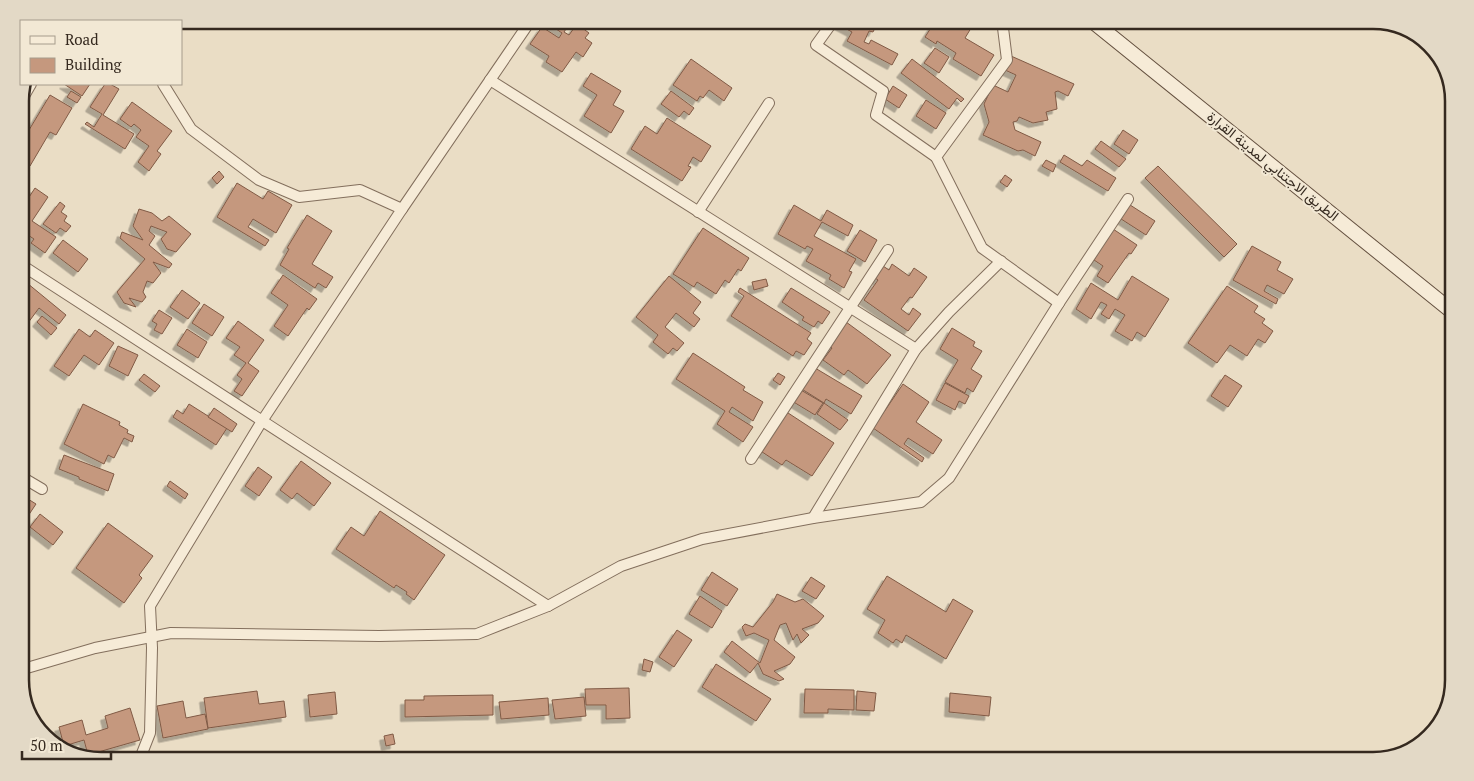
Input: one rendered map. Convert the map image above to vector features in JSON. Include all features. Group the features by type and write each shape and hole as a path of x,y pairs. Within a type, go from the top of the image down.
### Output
{"main road":[{"name":"الطريق الاجتنابي لمدينة القرارة","path":"1102,29 1445,306"}],"street":[{"path":"143,752 150,733 152,636 150,606 262,421 402,209 526,29"},
{"path":"828,29 816,45 883,91 876,115 936,157 982,248 1059,303"},
{"path":"936,157 1007,60 1003,29"},
{"path":"490,80 916,349"},
{"path":"164,85 190,129 259,180 299,197 360,190 402,209"},
{"path":"698,212 769,103"},
{"path":"29,667 95,648 171,632 379,636 477,634 548,606 621,566 702,539 813,518 921,502 949,478 1059,303 1128,199"},
{"path":"751,459 888,250"},
{"path":"813,518 916,349 949,312 1001,262"},
{"path":"29,270 548,606"},
{"path":"29,482 42,490"}],"building":[{"path":"541,29 545,29 559,38 562,33 556,29 566,29 564,32 569,35 573,29 584,29 589,33 585,38 592,43 583,57 576,52 562,72 546,62 549,56 530,44"},
{"path":"846,29 874,29 873,32 869,31 864,42 869,44 871,40 898,54 892,65 847,41 852,32"},
{"path":"930,29 970,29 965,38 994,55 981,76 953,59 956,53 937,41 936,44 925,37"},
{"path":"935,48 949,57 939,73 924,63"},
{"path":"1011,56 1074,84 1068,96 1058,91 1055,92 1057,109 1046,112 1048,120 1033,123 1019,117 1017,121 1013,122 1015,130 1041,142 1035,156 1023,150 1018,151 983,135 989,122 984,104 993,85 1008,92 1016,75 1005,70"},
{"path":"691,59 732,88 724,101 709,90 703,98 700,96 697,101 673,85"},
{"path":"912,59 964,99 961,102 957,98 949,109 901,73"},
{"path":"591,73 621,91 613,105 624,111 611,133 584,116 597,95 583,86"},
{"path":"66,85 89,85 82,96"},
{"path":"104,85 112,85 119,89 103,115 134,134 125,149 85,124 87,122 94,127 102,114 90,107"},
{"path":"893,86 907,95 899,108 885,99"},
{"path":"71,91 81,97 77,103 67,97"},
{"path":"671,91 694,108 689,115 684,111 679,117 661,104"},
{"path":"50,95 72,108 56,135 50,132 30,166 29,130"},
{"path":"926,100 946,113 936,129 916,116"},
{"path":"132,102 172,131 157,151 161,154 149,171 138,162 149,146 136,137 141,130 134,124 131,127 120,119"},
{"path":"667,118 711,146 701,162 693,157 688,166 691,167 682,181 631,149 645,126 657,134"},
{"path":"1123,130 1138,140 1129,154 1114,144"},
{"path":"1101,141 1126,159 1119,167 1095,149"},
{"path":"1064,155 1082,166 1087,160 1116,178 1108,191 1060,162"},
{"path":"1046,160 1056,165 1053,172 1042,166"},
{"path":"1158,166 1237,244 1224,257 1145,178"},
{"path":"219,171 224,177 217,184 212,178"},
{"path":"1005,175 1012,180 1007,187 1000,182"},
{"path":"237,183 263,199 268,191 292,205 276,233 253,219 248,227 269,240 265,246 217,217"},
{"path":"35,188 48,197 32,221 56,237 45,253 31,243 34,239 29,236 29,197"},
{"path":"60,202 65,206 61,212 67,216 64,221 71,226 66,232 60,228 56,233 43,224"},
{"path":"1127,203 1155,221 1146,235 1118,217"},
{"path":"794,205 821,221 827,210 853,225 848,236 822,222 814,236 856,259 849,271 852,272 844,288 829,279 831,275 806,261 813,249 807,246 805,249 778,234"},
{"path":"139,209 152,213 162,221 169,216 191,234 176,252 167,249 161,239 167,232 151,226 149,231 155,236 149,245 172,264 169,268 153,262 161,273 153,283 147,281 143,292 146,297 142,302 129,298 136,307 124,303 117,292 145,259 120,238 122,232 143,240 133,226"},
{"path":"307,215 332,231 312,264 333,277 326,288 318,283 315,288 280,265 289,249 287,248"},
{"path":"703,228 749,258 741,271 738,269 729,283 725,280 716,294 697,282 694,287 673,274"},
{"path":"1113,229 1137,245 1131,254 1129,253 1108,283 1097,276 1103,266 1094,260"},
{"path":"860,230 877,240 865,262 847,251"},
{"path":"63,240 88,259 78,272 53,253"},
{"path":"1252,246 1281,262 1277,270 1293,279 1284,294 1267,285 1264,291 1278,299 1276,304 1233,280"},
{"path":"877,262 889,270 892,264 909,276 914,268 927,277 912,298 910,297 901,309 909,315 913,308 921,314 908,331 864,300 878,280 869,274"},
{"path":"283,275 317,299 309,310 307,308 288,336 274,326 288,305 271,293"},
{"path":"669,276 701,302 693,313 700,319 694,327 676,313 665,327 684,343 677,351 673,348 668,354 653,342 658,335 636,317"},
{"path":"1132,276 1169,299 1145,337 1137,332 1132,341 1115,331 1125,315 1115,309 1109,319 1101,314 1107,305 1101,302 1091,319 1076,309 1091,283 1118,300"},
{"path":"766,279 768,286 754,290 752,282"},
{"path":"29,285 66,315 59,324 39,308 29,322"},
{"path":"1227,286 1258,306 1254,312 1265,319 1262,323 1273,331 1265,343 1258,339 1247,356 1230,345 1217,363 1188,343"},
{"path":"740,288 811,333 807,339 812,343 804,355 796,351 793,356 731,316 744,296 738,292"},
{"path":"791,288 830,312 822,324 818,321 814,327 802,320 804,317 782,302"},
{"path":"182,290 200,303 188,319 170,307"},
{"path":"204,304 224,317 212,336 192,323"},
{"path":"159,310 172,318 162,334 154,330 157,324 152,321"},
{"path":"42,316 57,328 51,335 37,322"},
{"path":"842,319 891,355 867,384 848,370 844,375 823,360 832,348 825,343"},
{"path":"238,321 264,340 248,363 259,371 242,396 234,391 242,379 237,375 246,363 234,355 240,347 226,338"},
{"path":"952,328 975,342 973,346 982,351 971,369 982,376 973,392 967,388 965,393 945,382 958,360 940,349"},
{"path":"79,329 90,337 95,330 114,343 99,365 84,355 69,376 54,366"},
{"path":"187,329 207,342 198,358 177,345"},
{"path":"118,346 138,355 128,376 109,366"},
{"path":"693,353 745,387 743,390 763,402 753,421 732,407 729,412 753,427 743,442 717,424 725,411 676,379"},
{"path":"810,365 862,396 851,414 826,399 824,403 797,386"},
{"path":"778,373 785,377 780,385 773,380"},
{"path":"144,374 160,386 155,392 139,380"},
{"path":"1225,375 1242,386 1228,407 1211,396"},
{"path":"945,383 969,396 965,404 959,401 955,410 936,400"},
{"path":"903,384 929,402 916,422 942,440 933,454 908,438 904,444 924,458 922,462 873,428"},
{"path":"794,386 823,403 815,415 787,398"},
{"path":"824,403 848,420 840,430 817,414"},
{"path":"83,404 120,422 119,425 128,430 127,433 134,436 132,442 124,438 114,458 108,455 104,464 64,444"},
{"path":"189,404 227,428 216,445 173,417 177,410 183,414"},
{"path":"214,408 237,424 232,432 208,417"},
{"path":"782,409 834,443 812,476 786,460 782,465 756,448"},
{"path":"64,455 114,474 108,491 59,469"},
{"path":"301,461 331,483 314,506 297,493 292,499 280,490"},
{"path":"258,467 272,477 259,496 245,486"},
{"path":"170,481 188,494 185,499 167,486"},
{"path":"29,500 36,504 29,514"},
{"path":"380,511 445,555 414,600 406,594 407,592 396,585 394,588 336,549 351,527 364,536"},
{"path":"40,514 63,532 53,545 30,527"},
{"path":"108,523 153,556 139,575 142,578 124,603 76,568"},
{"path":"712,572 738,589 727,606 701,590"},
{"path":"887,576 946,612 953,599 973,611 946,659 906,635 902,643 896,639 893,643 878,633 885,620 867,609"},
{"path":"811,577 825,586 816,599 802,591"},
{"path":"777,594 795,602 803,599 824,616 818,623 802,629 809,635 801,643 797,634 793,640 786,623 780,625 774,640 795,657 790,664 774,671 784,679 779,681 763,674 758,663 750,673 724,652 732,641 760,663 769,640 754,633 746,636 742,627 745,624 753,627"},
{"path":"700,596 722,611 712,628 689,614"},
{"path":"677,630 692,640 674,667 659,657"},
{"path":"644,659 653,662 650,672 642,670"},
{"path":"716,664 771,699 756,721 702,687"},
{"path":"629,688 630,718 606,719 606,705 586,705 585,689"},
{"path":"805,689 854,690 854,710 828,709 828,713 804,713"},
{"path":"257,691 259,704 284,701 286,717 208,728 204,698"},
{"path":"857,691 876,693 874,711 856,710"},
{"path":"335,692 337,714 310,717 308,695"},
{"path":"950,693 991,697 989,716 949,712"},
{"path":"493,695 493,715 405,717 405,700 424,700 424,696"},
{"path":"584,697 586,716 555,719 552,700"},
{"path":"548,698 549,715 501,719 499,702"},
{"path":"183,701 186,718 205,714 208,729 163,738 157,706"},
{"path":"130,708 140,740 98,752 87,751 84,740 68,745 63,741 59,727 82,720 86,735 108,728 105,716"},
{"path":"393,734 395,744 386,746 384,736"}]}
